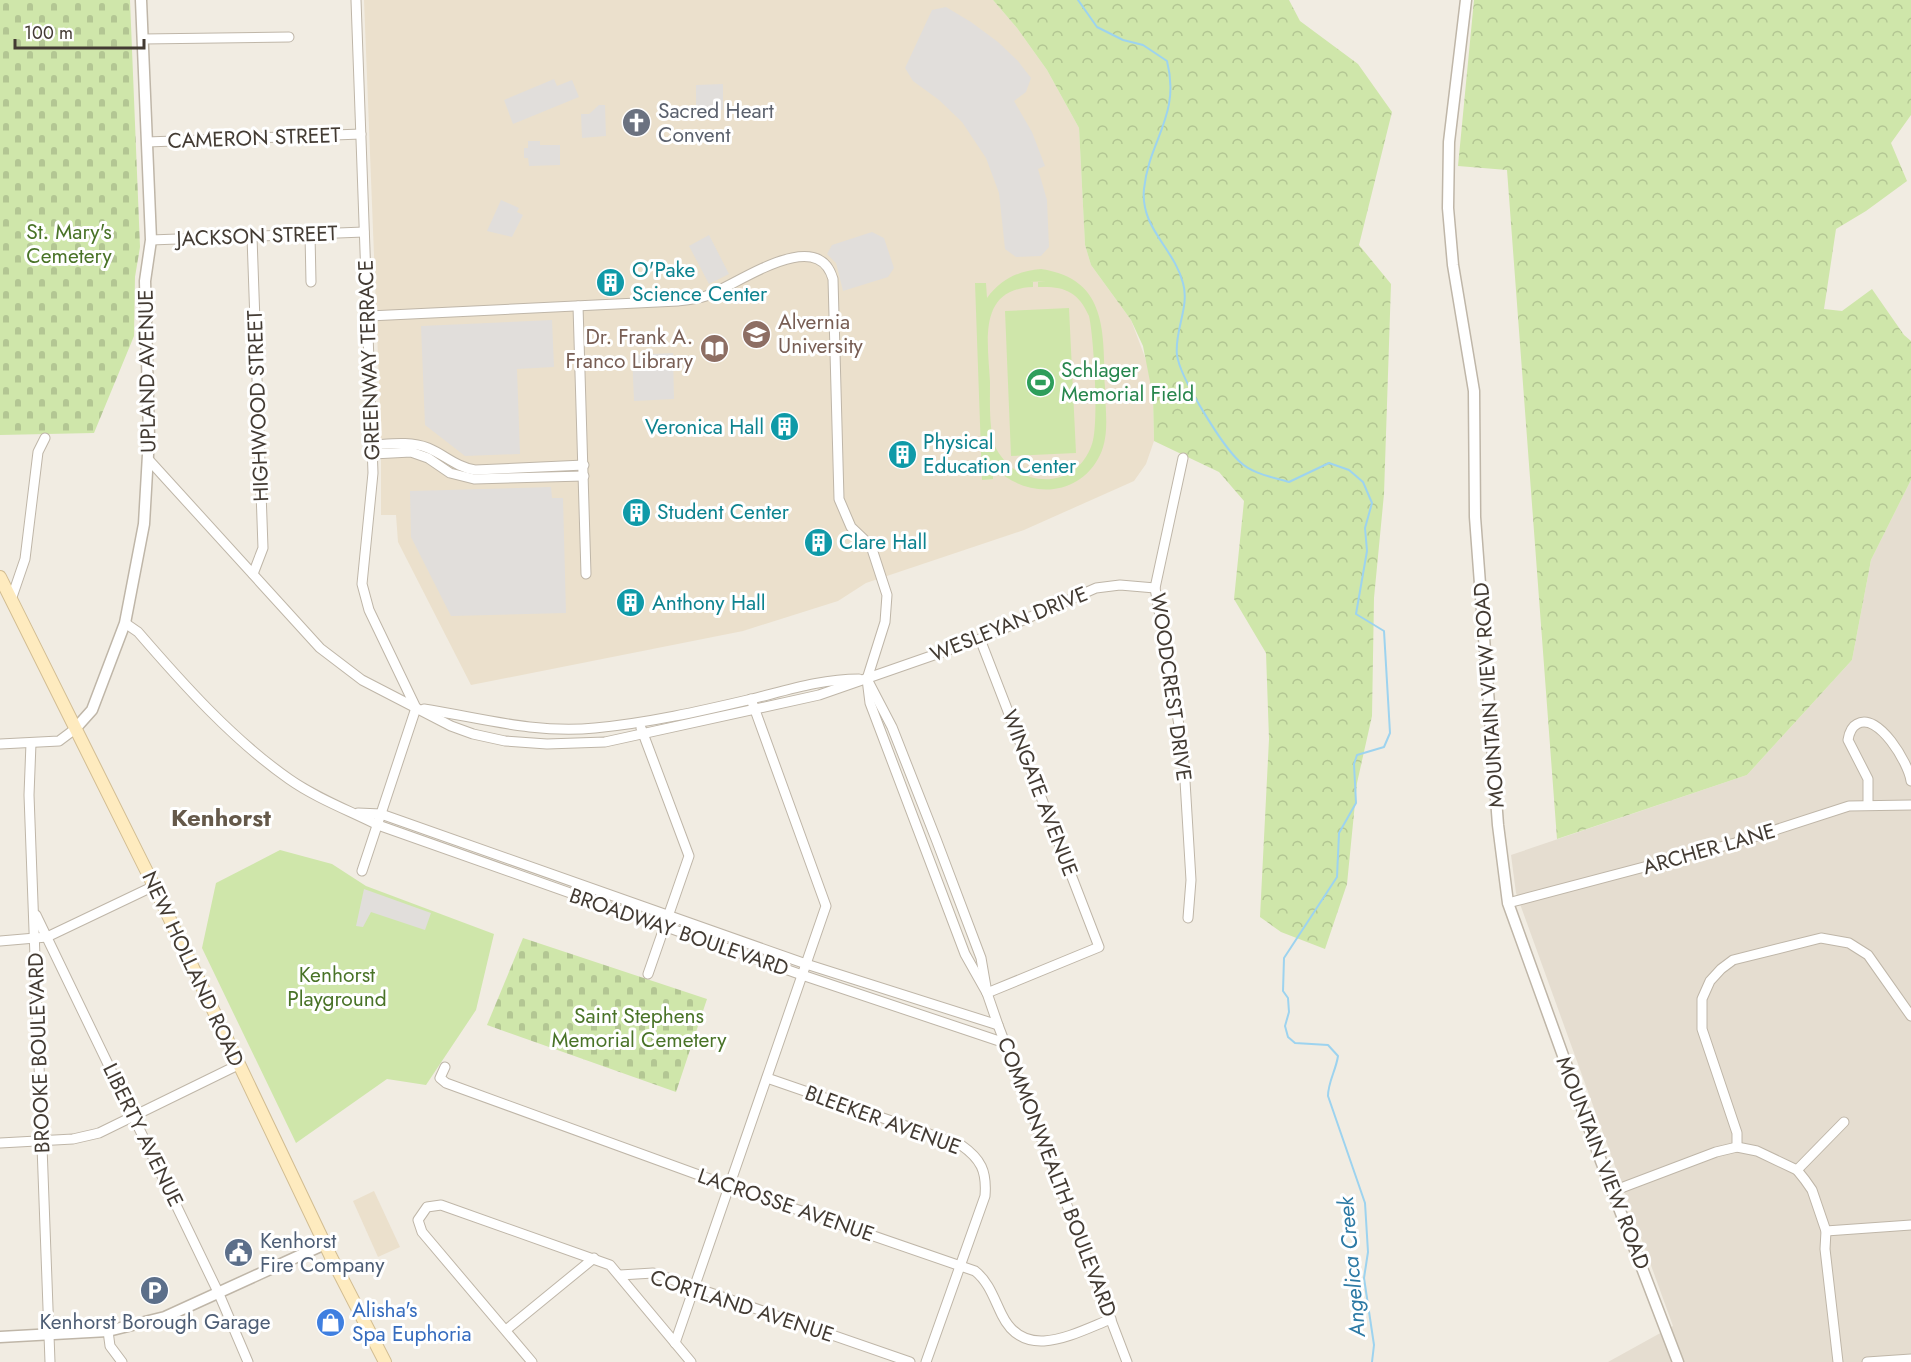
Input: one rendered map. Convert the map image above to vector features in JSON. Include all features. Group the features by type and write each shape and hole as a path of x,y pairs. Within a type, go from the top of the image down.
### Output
{"main road":[{"name":"NEW HOLLAND ROAD","path":"0,577 12,597 154,886 238,1065 385,1362"}],"street":[{"name":"UPLAND AVENUE","path":"75,729 92,710 125,623 144,524 148,459 145,281 151,240 141,0"},
{"name":"GREENWAY TERRACE","path":"356,0 369,316 373,482 362,584 365,599 416,708"},
{"name":"MOUNTAIN VIEW ROAD","path":"1466,0 1449,142 1448,208 1453,265 1474,391 1475,518 1498,825 1508,903 1678,1362"},
{"path":"142,39 289,37"},
{"name":"CAMERON STREET","path":"147,142 361,134"},
{"name":"JACKSON STREET","path":"151,240 364,232"},
{"path":"310,234 311,282"},
{"name":"HIGHWOOD STREET","path":"252,237 263,548 253,574"},
{"path":"369,316 678,301 706,296 750,273 795,258 804,256 820,260 827,266 833,279 839,499 851,527 871,546 887,595 885,622 867,680"},
{"path":"578,306 586,574"},
{"path":"12,597 25,559 38,452 45,438"},
{"path":"372,450 412,443 436,452 464,468 475,470 584,465"},
{"path":"372,450 411,453 428,458 450,473 474,479 584,476"},
{"name":"WOODCREST DRIVE","path":"1183,458 1155,588 1183,748 1191,880 1188,918"},
{"path":"148,459 320,648 342,666 451,726 505,741 548,744 605,742 819,695 867,680"},
{"name":"WESLEYAN DRIVE","path":"867,680 980,639 1096,588 1120,585 1155,588"},
{"name":"BROADWAY BOULEVARD","path":"125,623 138,632 256,755 291,780 378,825 802,975 1005,1043"},
{"name":"WINGATE AVENUE","path":"980,639 1099,947 987,993"},
{"path":"416,708 533,728 586,729 639,722 839,679 867,680"},
{"name":"COMMONWEALTH BOULEVARD","path":"867,680 886,711 936,839 981,958 986,975 987,993"},
{"name":"COMMONWEALTH BOULEVARD","path":"867,680 870,704 964,954 987,993 1127,1362"},
{"path":"675,1342 826,906 751,699"},
{"path":"362,871 416,708"},
{"path":"639,722 689,856 648,974"},
{"path":"1868,804 1868,779 1848,740 1850,731 1856,724 1866,722 1879,727 1907,767 1911,781"},
{"path":"0,744 59,741 75,729"},
{"name":"BROOKE BOULEVARD","path":"31,743 29,795 50,1362"},
{"name":"ARCHER LANE","path":"1508,903 1735,843 1849,806 1911,805"},
{"name":"BROADWAY BOULEVARD","path":"356,813 381,814 806,964 998,1025"},
{"path":"0,941 47,937 154,886"},
{"name":"LIBERTY AVENUE","path":"34,911 219,1294 248,1362"},
{"path":"1737,1147 1737,1132 1702,1029 1701,1015 1705,991 1721,969 1733,960 1811,939 1843,940 1859,947 1868,955 1911,1016"},
{"path":"0,1143 42,1141 99,1134 133,1115 238,1065"},
{"name":"LACROSSE AVENUE","path":"445,1067 440,1078 446,1083 729,1186 959,1264 982,1277 1009,1329 1027,1342 1054,1342 1111,1319"},
{"name":"BLEEKER AVENUE","path":"767,1078 961,1145 980,1160 984,1170 985,1196 926,1362"},
{"path":"1797,1170 1844,1122"},
{"path":"1613,1191 1716,1152 1737,1147 1769,1155 1797,1170 1812,1190 1826,1231 1825,1249 1838,1362"},
{"name":"CORTLAND AVENUE","path":"506,1330 422,1232 418,1220 420,1213 430,1205 441,1205 594,1258 610,1265 620,1275 653,1273 910,1362"},
{"path":"1826,1231 1911,1225"},
{"path":"0,1337 108,1331 165,1317 325,1244"},
{"path":"532,1362 506,1330 594,1258"},
{"path":"620,1275 691,1362"},
{"path":"108,1331 110,1346 122,1362"},
{"path":"1867,1362 1911,1359"}],"shaded area":[{"name":"Alvernia University","path":"364,0 993,0 1017,28 1047,70 1079,128 1085,245 1091,265 1131,320 1149,368 1153,397 1154,441 1146,464 1134,481 1024,530 866,583 838,601 743,631 471,685 398,542 396,515 381,515 381,434"},
{"path":"946,7 998,42 1018,61 1031,78 1026,92 1014,101 1032,132 1045,166 1038,169 1047,200 1049,247 1041,256 1016,257 1005,249 999,193 986,158 962,122 939,100 913,81 905,68 932,10"},
{"path":"554,79 557,86 572,80 579,97 513,124 504,100"},
{"path":"723,84 723,110 696,111 696,85"},
{"path":"599,105 605,105 606,136 582,138 581,114 589,114"},
{"path":"528,141 540,141 540,145 560,145 560,165 529,166 528,158 524,158 524,148 528,148"},
{"path":"501,200 519,208 517,212 523,215 512,237 487,231"},
{"path":"872,232 884,238 894,268 888,277 843,291 836,263 827,254 832,245"},
{"path":"709,235 729,274 709,284 689,246"},
{"path":"552,320 554,367 517,369 520,454 465,456 425,425 421,326"},
{"path":"673,353 674,399 634,401 632,355"},
{"path":"1911,480 1911,1362 1608,1362 1673,1326 1516,893 1511,855 1747,775 1852,660 1871,560"},
{"path":"551,487 552,498 563,498 566,613 451,616 411,537 410,491"},
{"path":"364,889 431,913 425,930 371,912 363,927 356,926"},
{"path":"374,1191 400,1247 378,1257 353,1201"}],"green space":[{"name":"St. Mary's Cemetery","path":"0,0 130,0 140,247 135,277 134,336 94,433 0,435"},
{"path":"993,0 1289,0 1300,21 1358,64 1392,112 1359,245 1391,284 1384,494 1374,598 1372,716 1357,783 1347,884 1325,949 1281,932 1260,917 1269,739 1266,653 1234,599 1244,501 1219,472 1154,441 1153,397 1143,346 1131,320 1091,265 1085,245 1079,128 1047,70 1017,28"},
{"path":"1474,0 1911,0 1911,115 1891,143 1907,181 1866,211 1836,229 1824,309 1842,311 1872,289 1904,335 1911,341 1911,480 1871,560 1852,660 1747,775 1557,839 1507,170 1458,166"},
{"path":"1041,269 1063,275 1079,284 1091,297 1098,312 1104,348 1106,421 1105,439 1100,455 1091,469 1079,480 1065,487 1050,489 1035,489 1020,484 1006,477 993,466 993,479 982,480 975,283 986,283 987,298 1004,281 1017,274","holes":["1046,281 1038,282 1038,287 1063,289 1075,296 1085,308 1091,327 1095,381 1095,419 1092,444 1084,460 1072,471 1059,478 1029,477 1015,470 1003,459 992,436 988,351 990,320 994,307 1002,297 1015,290 1033,287 1033,282 1030,282"]},
{"name":"Schlager Memorial Field","path":"1069,308 1076,453 1011,456 1005,311"},
{"name":"Kenhorst Playground","path":"280,850 332,864 366,886 494,934 476,1010 426,1085 387,1079 296,1143 202,948 216,883"},
{"name":"Saint Stephens Memorial Cemetery","path":"523,938 707,999 676,1092 487,1025"}],"waterway":[{"name":"Angelica Creek","path":"1078,0 1097,27 1123,40 1143,45 1167,61 1170,97 1163,127 1147,172 1144,203 1152,227 1173,259 1183,283 1185,301 1177,355 1186,379 1203,411 1232,453 1250,469 1289,482 1329,463 1349,470 1363,482 1372,503 1365,528 1367,551 1356,614 1384,631 1390,733 1384,747 1357,755 1354,764 1356,803 1339,833 1337,877 1284,958 1283,991 1288,998 1289,1012 1285,1026 1288,1037 1295,1043 1328,1045 1338,1056 1328,1096 1365,1203 1368,1252 1364,1278 1374,1345 1372,1362"}],"place":[{"name":"Sacred Heart Convent","path":"637,123"},
{"name":"O'Pake Science Center","path":"611,282"},
{"name":"Alvernia University","path":"757,334"},
{"name":"Dr. Frank A. Franco Library","path":"714,349"},
{"name":"Schlager Memorial Field","path":"1040,382"},
{"name":"Veronica Hall","path":"785,427"},
{"name":"Physical Education Center","path":"902,454"},
{"name":"Student Center","path":"636,512"},
{"name":"Clare Hall","path":"818,542"},
{"name":"Anthony Hall","path":"631,603"},
{"name":"Kenhorst Fire Company","path":"239,1253"},
{"name":"Kenhorst Borough Garage","path":"155,1291"},
{"name":"Alisha's Spa Euphoria","path":"331,1322"}],"district":[{"name":"Kenhorst","path":"221,817"}]}
